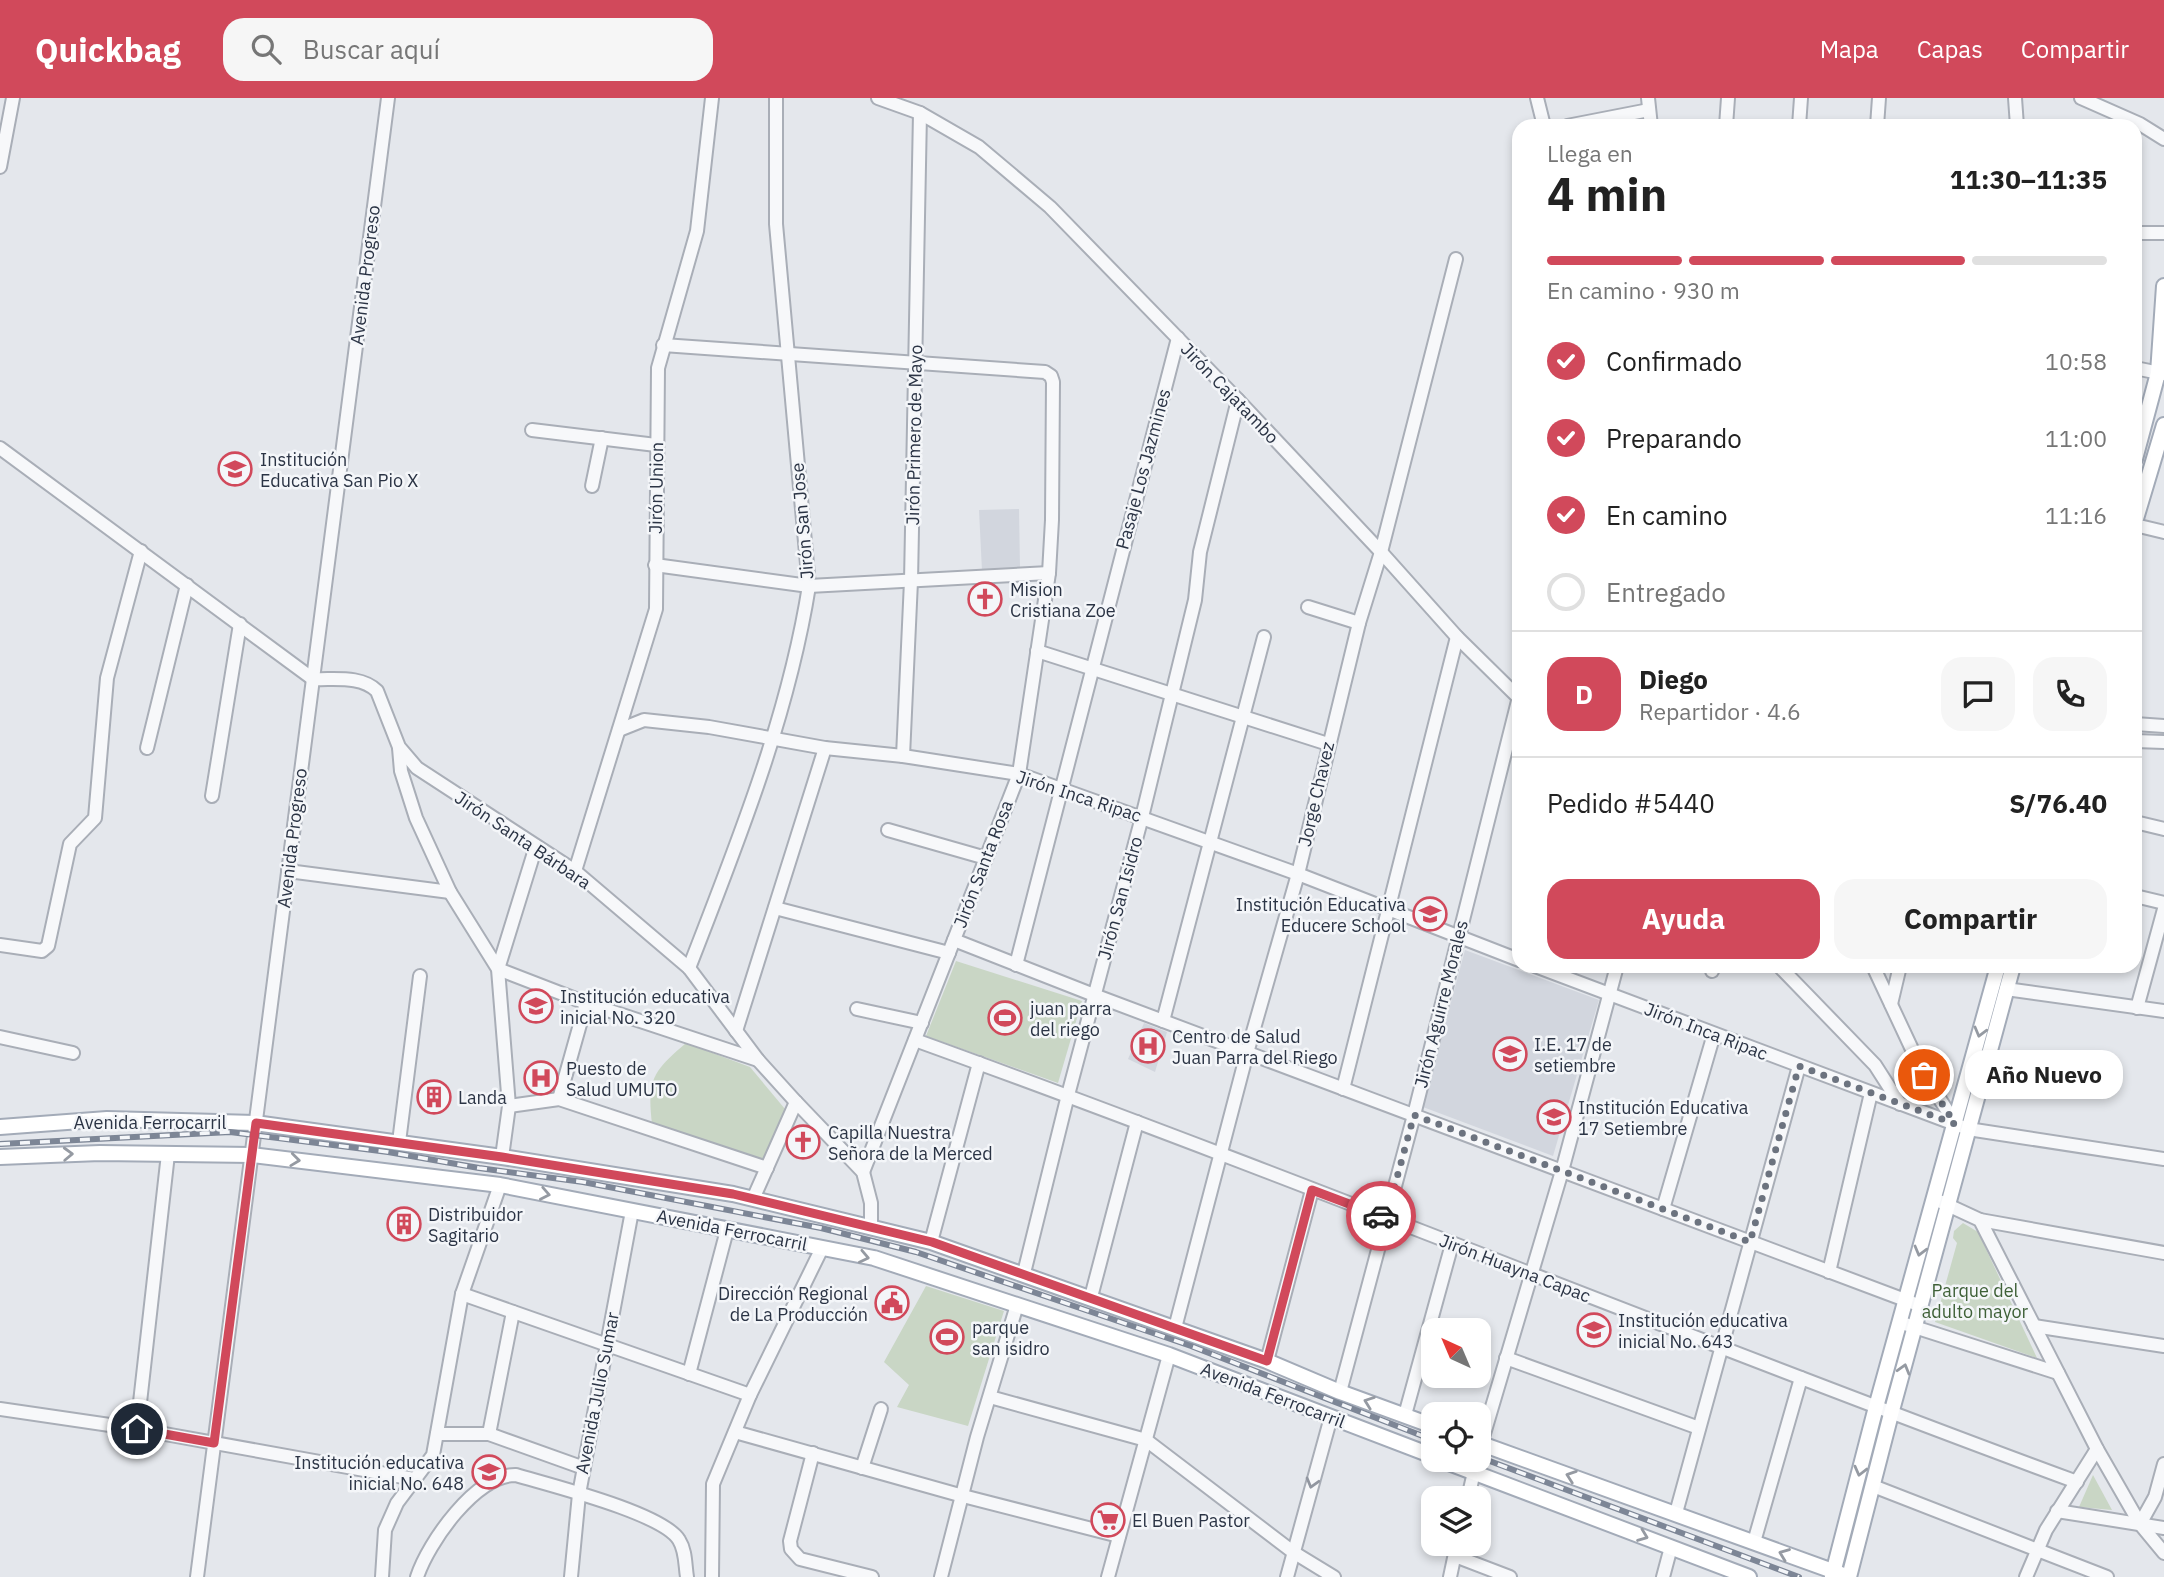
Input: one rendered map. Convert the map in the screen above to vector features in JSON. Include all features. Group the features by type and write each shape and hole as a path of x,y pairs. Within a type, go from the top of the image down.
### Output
{"main road":[{"path":"2142,436 2161,373 2164,286"},
{"path":"2142,503 2161,446 2164,425"},
{"path":"1962,1126 1996,973"},
{"path":"1833,1574 1900,1322 1941,1202 2011,973"},
{"name":"Avenida Ferrocarril","path":"0,1127 107,1119 256,1123 502,1157 753,1199 932,1242 1267,1361 1340,1392 1421,1421"},
{"name":"Avenida Ferrocarril","path":"0,1157 100,1153 252,1155 500,1185 874,1258 1169,1355 1421,1451"},
{"path":"1491,1448 1755,1542 1833,1574 1849,1577 1921,1306 1941,1202"},
{"path":"1474,1472 1749,1577"}],"street":[{"path":"0,167 13,98"},
{"name":"Avenida Progreso","path":"197,1577 388,98"},
{"name":"Jirón Union","path":"575,872 656,609 654,565 658,368 697,232 712,98"},
{"name":"Jirón San Jose","path":"689,968 774,739 809,586 776,224 776,98"},
{"name":"Jirón Cajatambo","path":"878,98 920,113 979,147 1050,207 1238,400 1457,637 1512,691"},
{"path":"1537,98 1542,119"},
{"path":"1726,119 1728,98"},
{"path":"1800,119 1801,98"},
{"path":"1878,119 1879,98"},
{"path":"2015,98 2016,119"},
{"path":"2081,98 2129,119"},
{"path":"1593,119 1649,104"},
{"name":"Jirón Primero de Mayo","path":"903,756 911,581 920,113"},
{"path":"2142,125 2164,139"},
{"path":"2142,233 2164,233"},
{"name":"Jorge Chavez","path":"1175,1328 1247,1053 1298,874 1359,623 1381,552 1457,259"},
{"name":"Pasaje Los Jazmines","path":"1016,965 1178,338"},
{"path":"663,345 915,364"},
{"name":"Jirón Santa Rosa","path":"863,1172 1018,774 1049,573 1051,376 1045,372 915,364"},
{"path":"2142,369 2161,373"},
{"name":"Jirón San Isidro","path":"1024,1273 1142,817 1195,600 1200,552 1238,400"},
{"path":"531,430 656,445"},
{"path":"592,485 602,438"},
{"path":"0,448 313,679"},
{"path":"2142,526 2164,532"},
{"path":"0,945 42,951 48,946 70,844 95,818 107,678 141,551"},
{"path":"654,565 809,586 1049,573"},
{"path":"148,748 187,585"},
{"path":"1308,607 1359,623"},
{"path":"212,796 240,624"},
{"path":"1163,1021 1241,716 1264,637"},
{"path":"1343,1089 1457,637"},
{"path":"1037,651 1328,744"},
{"name":"Jirón Santa Bárbara","path":"313,679 363,681 371,685 377,691 400,747 417,768 575,872 689,968 758,1060 863,1172"},
{"name":"Jirón Inca Ripac","path":"619,730 644,720 709,727 825,748 903,756 1018,774 1298,874 1512,957"},
{"path":"2142,724 2163,723"},
{"name":"Jirón Aguirre Morales","path":"1340,1392 1414,1115 1512,725"},
{"path":"2142,741 2164,742"},
{"path":"400,747 401,771 416,818 450,892 498,969 586,1003 758,1060"},
{"path":"736,1031 825,748"},
{"path":"2142,824 2164,829"},
{"path":"888,830 986,858"},
{"path":"502,1157 509,1106 498,969 536,846"},
{"path":"288,871 450,892"},
{"path":"2142,897 2164,903"},
{"path":"775,908 948,953"},
{"path":"2137,1007 2164,909"},
{"path":"954,940 1921,1306"},
{"name":"Jirón Inca Ripac","path":"1554,973 1962,1126 2164,1159"},
{"path":"1491,1408 1562,1171 1614,973"},
{"path":"1786,973 1875,1065 1900,1104"},
{"path":"1876,973 1924,1075 1962,1126"},
{"path":"1891,1004 1898,973"},
{"path":"399,1142 420,976"},
{"path":"2006,989 2164,1011"},
{"path":"559,1099 586,1003"},
{"path":"857,1009 922,1023"},
{"path":"1663,1209 1714,1034"},
{"path":"0,1037 73,1053"},
{"name":"Jirón Huayna Capac","path":"915,1040 1068,1095 1891,1414 2077,1482"},
{"path":"932,1242 979,1063"},
{"path":"1676,1513 1799,1066"},
{"path":"1829,1272 1871,1093"},
{"path":"509,1106 559,1099 767,1168"},
{"path":"753,1199 796,1102"},
{"path":"1091,1297 1137,1122"},
{"path":"137,1429 168,1154"},
{"path":"863,1172 871,1203 871,1227"},
{"path":"382,1577 386,1530 397,1503 433,1455 462,1294 500,1185"},
{"path":"1267,1361 1312,1190"},
{"path":"1941,1202 1980,1220 2164,1253"},
{"name":"Avenida Julio Sumar","path":"571,1577 583,1468 632,1211"},
{"path":"1980,1220 2097,1449 2140,1524 2164,1553"},
{"path":"689,1374 727,1230"},
{"path":"1405,1415 1452,1244"},
{"path":"712,1577 713,1484 750,1395 822,1248"},
{"path":"462,1294 750,1395"},
{"path":"941,1577 1017,1305"},
{"path":"489,1434 513,1312"},
{"path":"1900,1322 2058,1373"},
{"path":"2034,1326 2164,1346"},
{"path":"1108,1577 1169,1355"},
{"path":"1506,1358 1699,1428"},
{"path":"1755,1542 1801,1378"},
{"path":"990,1397 1146,1440 1293,1552 1334,1577"},
{"path":"0,1409 137,1429 414,1479"},
{"path":"862,1468 881,1409"},
{"path":"1287,1577 1331,1417"},
{"path":"735,1432 963,1496 1119,1536"},
{"path":"437,1434 489,1434 583,1468"},
{"path":"2026,1577 2057,1511 2097,1449"},
{"path":"813,1453 790,1541 791,1549 800,1559 872,1577"},
{"path":"2140,1524 2155,1497 2164,1464"},
{"path":"1471,1486 1474,1472"},
{"path":"417,1577 422,1560 440,1531 475,1494 505,1475 516,1475 579,1493 634,1512 669,1529 679,1539 684,1551 687,1577"},
{"path":"1872,1486 2107,1577"},
{"path":"2057,1511 2164,1528"},
{"path":"1663,1577 1671,1547"},
{"path":"1450,1577 1455,1556"},
{"path":"1468,1556 1510,1577"}],"shaded area":[{"path":"1019,509 1020,568 982,571 979,510"},
{"name":"I.E. 17 de setiembre","path":"1465,950 1512,968 1512,973 1527,973 1599,1000 1553,1156 1423,1107"},
{"name":"Centro de Salud Juan Parra del Riego","path":"1144,1023 1167,1032 1155,1072 1128,1059"}],"green space":[{"name":"juan parra del riego","path":"956,961 1082,1001 1058,1083 926,1036"},
{"path":"686,1043 750,1067 785,1109 765,1157 756,1161 652,1124 650,1097 654,1078"},
{"name":"Parque del adulto mayor","path":"1963,1223 1978,1232 2037,1358 1935,1322 1957,1243 1953,1238 1954,1231"},
{"name":"parque san isidro","path":"926,1286 1004,1311 968,1426 897,1407 909,1385 884,1362"},
{"path":"2093,1475 2112,1510 2079,1507"}],"railway":[{"path":"0,1144 230,1132 388,1152 583,1182 821,1228 916,1252 1191,1346 1421,1435"},
{"path":"1491,1462 1799,1577"}],"way so far":[{"path":"1381,1216 1386,1218 1414,1115 1750,1242 1799,1066 1955,1124 1924,1075"}],"place":[{"name":"Institución Educativa San Pio X","path":"235,469"},
{"name":"Mision Cristiana Zoe","path":"985,599"},
{"name":"Institución Educativa Educere School","path":"1430,914"},
{"name":"Institución educativa inicial No. 320","path":"536,1006"},
{"name":"juan parra del riego","path":"1005,1018"},
{"name":"Centro de Salud Juan Parra del Riego","path":"1148,1046"},
{"name":"I.E. 17 de setiembre","path":"1510,1054"},
{"name":"Año Nuevo","path":"1924,1075"},
{"name":"Puesto de Salud UMUTO","path":"541,1078"},
{"name":"Landa","path":"434,1097"},
{"name":"Institución Educativa 17 Setiembre","path":"1554,1117"},
{"name":"Capilla Nuestra Señora de la Merced","path":"803,1142"},
{"name":"Distribuidor Sagitario","path":"404,1224"},
{"name":"Dirección Regional de La Producción","path":"892,1303"},
{"name":"Institución educativa inicial No. 643","path":"1594,1330"},
{"name":"parque san isidro","path":"947,1337"},
{"name":"Institución educativa inicial No. 648","path":"489,1472"},
{"name":"El Buen Pastor","path":"1108,1520"}],"route":[{"path":"137,1429 214,1443 256,1123 502,1157 733,1194 932,1242 1267,1361 1312,1190 1381,1216"}]}
